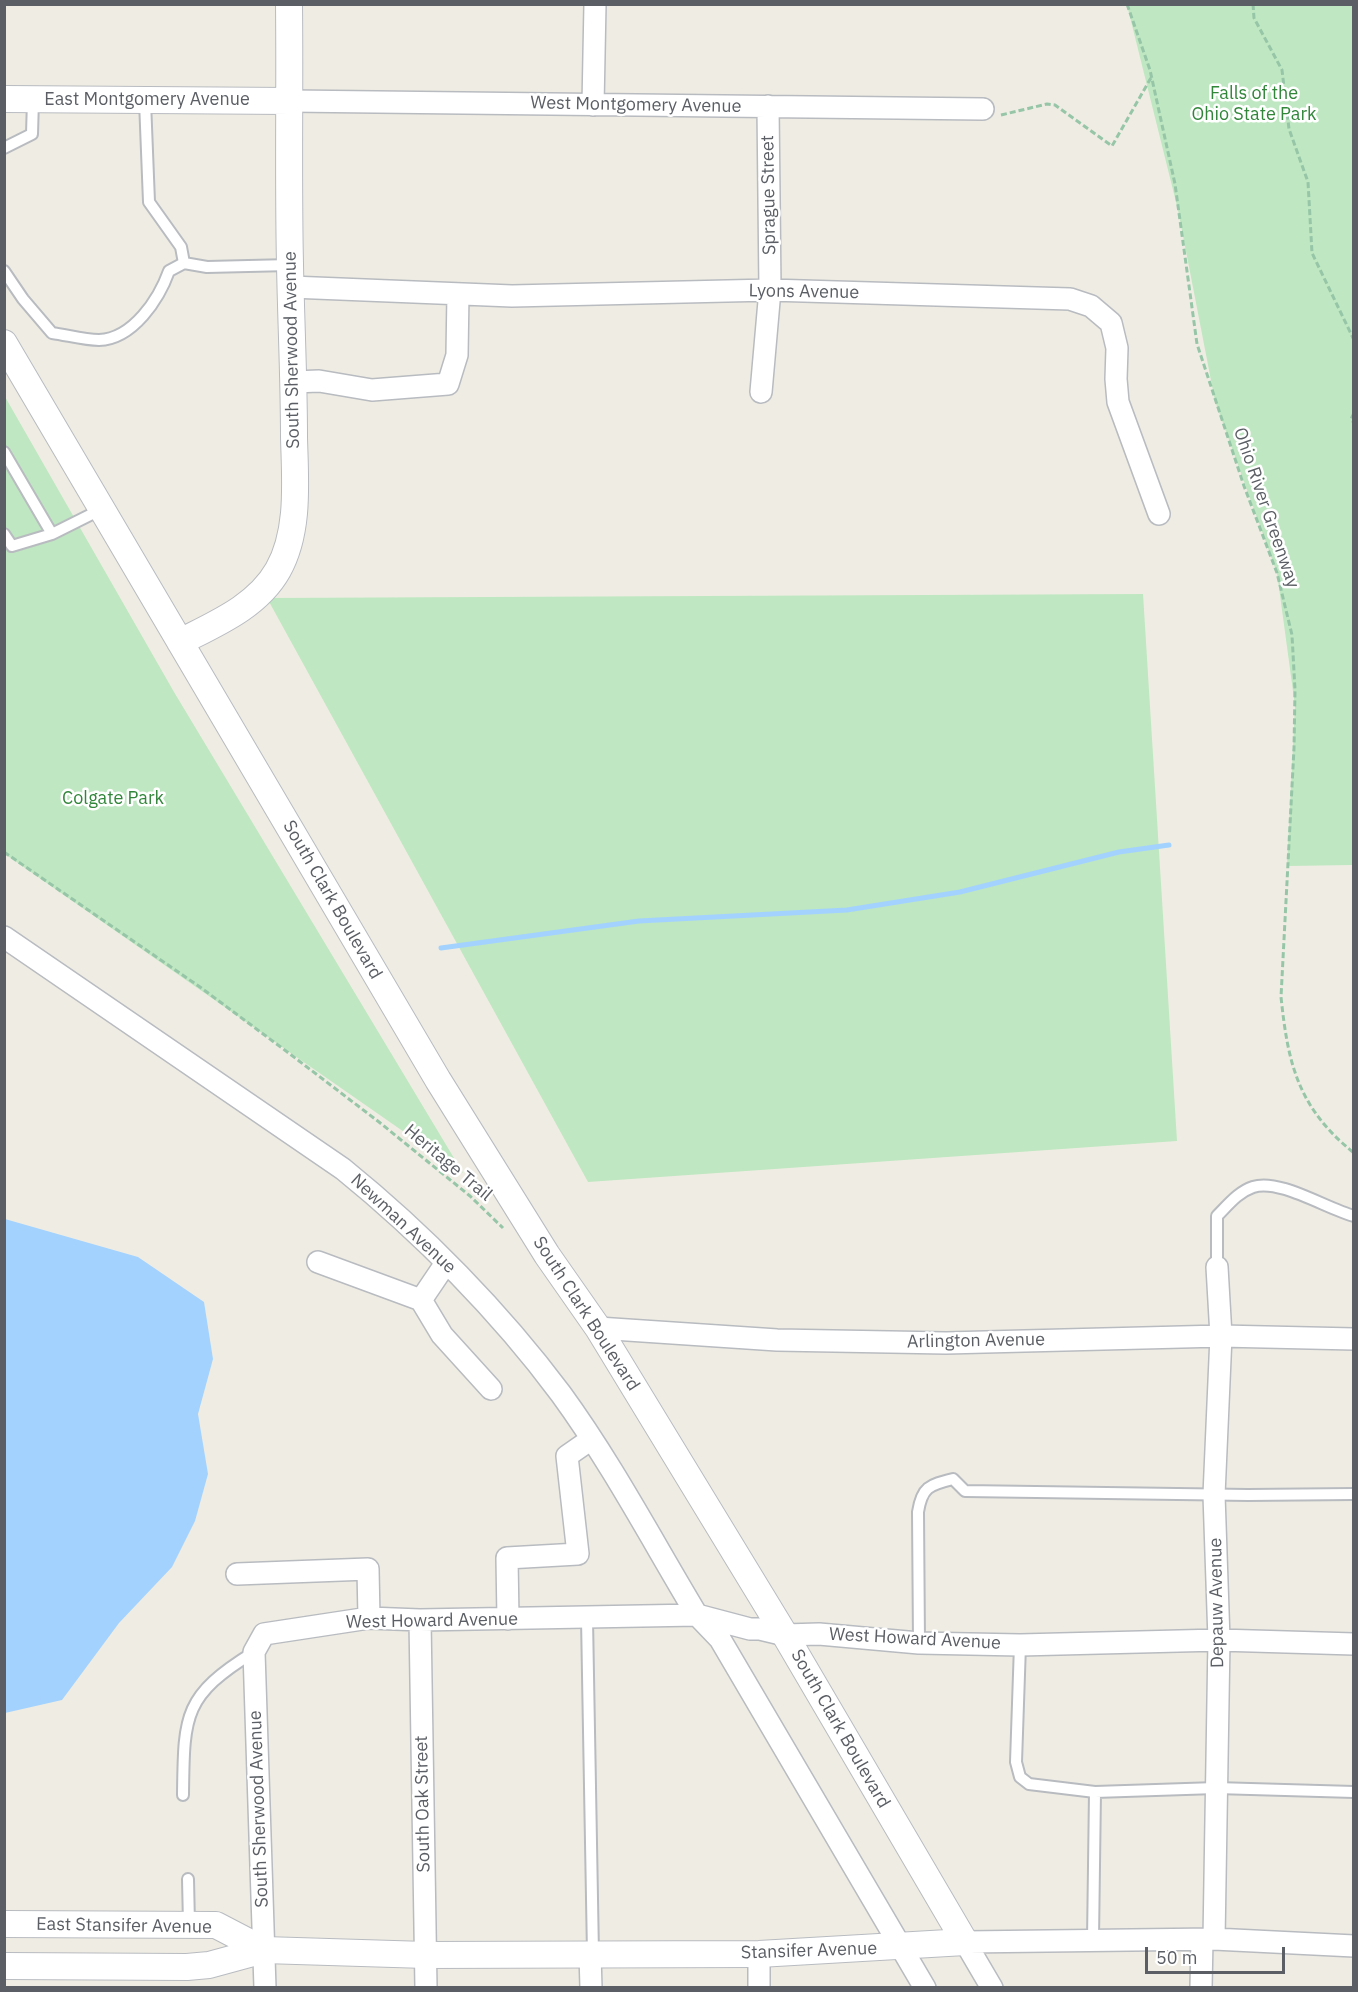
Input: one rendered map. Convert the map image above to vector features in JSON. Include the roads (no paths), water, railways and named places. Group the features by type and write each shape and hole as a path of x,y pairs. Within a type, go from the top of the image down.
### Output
{"street":[{"name":"South Sherwood Avenue","path":"180,642 221,621 255,598 278,571 289,540 294,507 294,382 289,4"},
{"path":"593,105 595,4"},
{"name":"East Montgomery Avenue","path":"4,99 290,101"},
{"name":"West Montgomery Avenue","path":"290,101 983,109"},
{"name":"Sprague Street","path":"761,392 770,290 768,106"},
{"name":"Lyons Avenue","path":"291,276 458,294 512,296 770,290 1070,299 1091,306 1111,323 1117,348 1118,402 1159,514"},
{"path":"294,382 319,381 372,390 448,384 457,355 458,294"},
{"name":"South Clark Boulevard","path":"4,343 438,1080 547,1255 598,1328 785,1635 992,1988"},
{"name":"Newman Avenue","path":"4,937 343,1168 390,1208 447,1263 521,1344 561,1395 697,1615"},
{"path":"318,1262 421,1300 442,1335 491,1389"},
{"path":"421,1300 447,1263"},
{"name":"Depauw Avenue","path":"1201,1988 1208,1940 1216,1788 1219,1640 1214,1495 1221,1336 1217,1267"},
{"name":"Arlington Avenue","path":"598,1328 777,1340 946,1343 1221,1336 1353,1339"},
{"path":"508,1619 507,1558 578,1554 567,1456 590,1440"},
{"path":"237,1574 368,1569 369,1618"},
{"path":"697,1615 720,1639 925,1988"},
{"name":"West Howard Avenue","path":"259,1643 369,1618 587,1619 697,1615 750,1629 785,1635 819,1634 919,1643 1020,1645 1219,1640 1353,1644"},
{"name":"South Oak Street","path":"420,1620 426,1988"},
{"name":"South Sherwood Avenue","path":"259,1643 265,1988"},
{"name":"East Stansifer Avenue","path":"4,1924 216,1925 264,1950"},
{"name":"Stansifer Avenue","path":"264,1950 426,1955 759,1954 965,1942 1093,1939 1208,1940 1353,1946"},
{"name":"East Stansifer Avenue","path":"4,1966 187,1967 209,1965 264,1950"},
{"path":"591,1988 592,1954"},
{"path":"759,1954 759,1988"}],"lane":[{"path":"4,148 32,134 33,99"},
{"path":"145,100 148,202 181,247 184,263"},
{"path":"4,271 23,299 52,333 101,340 125,330 142,317 162,291 169,271 184,263 291,276"},
{"path":"4,452 52,534"},
{"path":"4,534 12,546 52,534 102,509"},
{"path":"1217,1267 1217,1216 1234,1198 1253,1187 1274,1186 1353,1216"},
{"path":"919,1643 918,1512 921,1496 933,1484 953,1479 965,1491 1214,1495 1353,1494"},
{"path":"587,1619 592,1954"},
{"path":"183,1795 183,1739 192,1705 220,1674 259,1643"},
{"path":"1020,1645 1016,1762 1020,1777 1029,1784 1095,1792 1216,1788 1353,1792"},
{"path":"1093,1939 1095,1792"},
{"path":"188,1880 189,1924"}],"water":[{"path":"5,1219 138,1257 204,1302 213,1359 198,1414 208,1474 195,1521 172,1567 119,1623 62,1700 5,1713"}],"waterway":[{"path":"441,948 639,921 847,910 960,892 1119,852 1169,845"}],"park label":[{"name":"Falls of the Ohio State Park","path":"1254,104"},
{"name":"Colgate Park","path":"113,799"}]}
